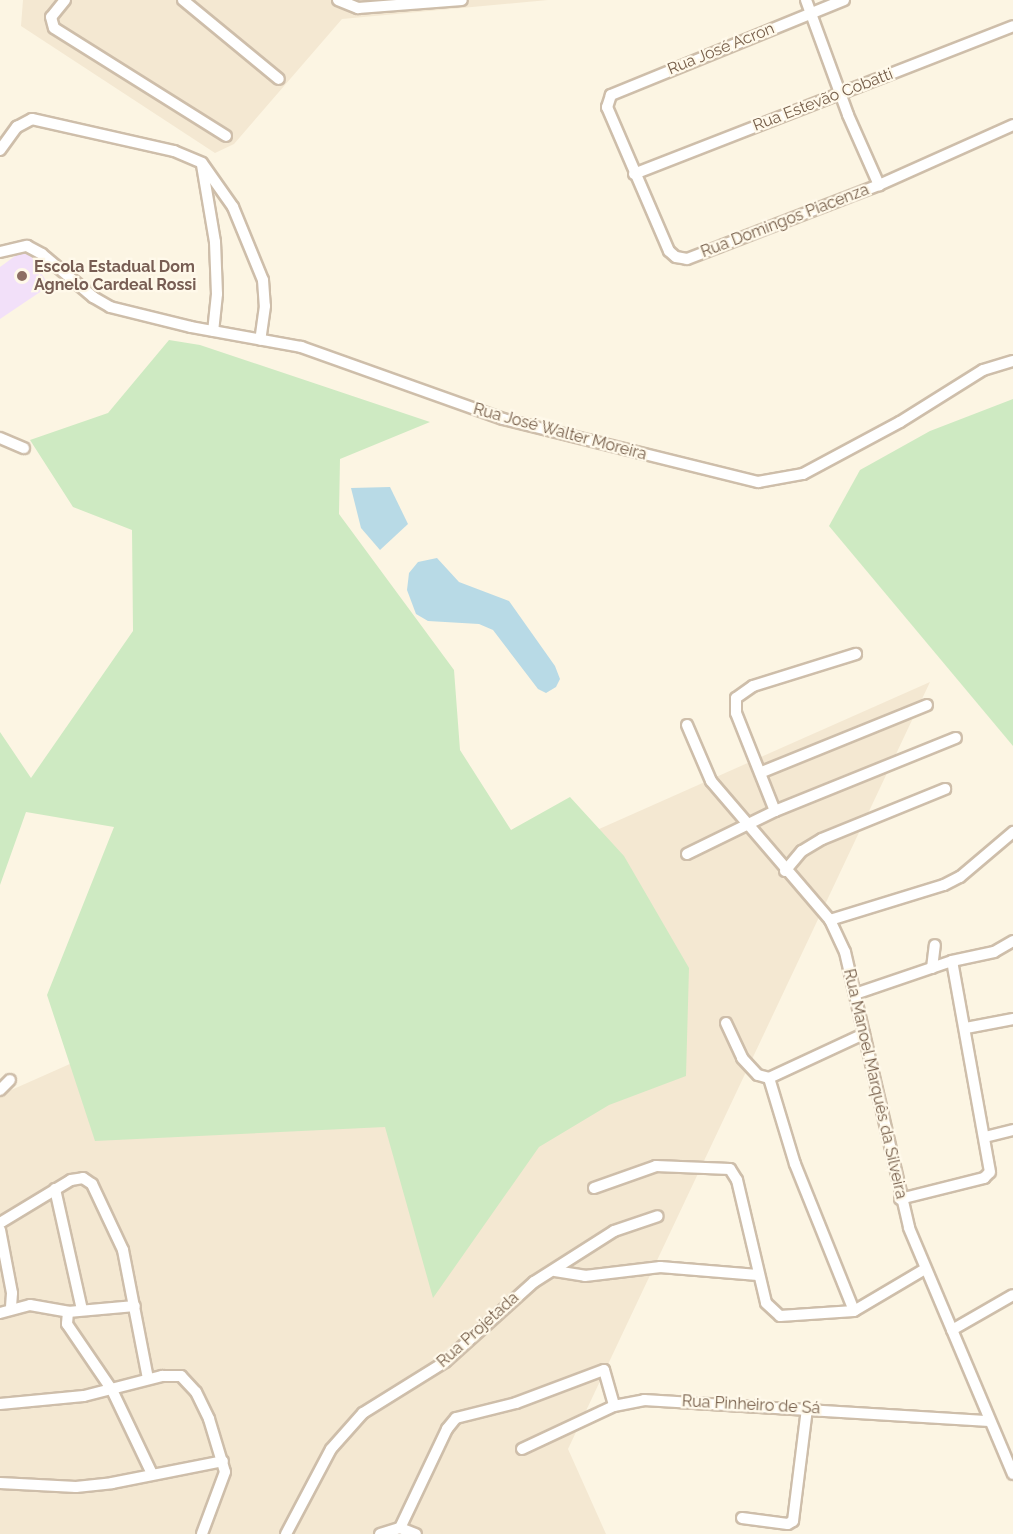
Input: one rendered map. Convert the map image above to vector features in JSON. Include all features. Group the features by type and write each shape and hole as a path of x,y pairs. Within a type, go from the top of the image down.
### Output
{"street":[{"path":"65,0 51,17 54,28 226,136"},
{"path":"183,0 279,79"},
{"path":"338,0 358,8 390,3 462,0"},
{"path":"806,0 840,94 879,184"},
{"name":"Rua José Acron","path":"607,107 611,94 617,91 844,0"},
{"name":"Rua Estevão Cobatti","path":"634,174 1013,26"},
{"name":"Rua Domingos Piacenza","path":"607,107 669,251 687,259 879,184 1013,126"},
{"path":"0,150 17,127 32,119 174,151 202,163 233,207 262,280 265,306 260,340"},
{"path":"202,163 215,242 217,294 213,331"},
{"name":"Rua José Walter Moreira","path":"0,252 27,246 110,306 213,331 301,347 503,419 758,482 802,474 921,410 983,370 1013,361"},
{"path":"0,438 24,448"},
{"path":"775,811 762,772 736,713 736,698 753,686 856,654"},
{"path":"762,772 927,705"},
{"name":"Rua Manoel Marquês da Silveira","path":"687,725 711,781 750,823 785,871 830,920 845,952 900,1199 925,1269 988,1421 1013,1474"},
{"path":"687,854 775,811 956,738"},
{"path":"785,871 802,851 822,839 945,789"},
{"path":"830,920 960,878 1013,832"},
{"path":"855,994 952,961 994,952 1013,941"},
{"path":"932,968 935,945"},
{"path":"900,1199 988,1176 990,1166 952,961"},
{"path":"966,1028 1013,1019"},
{"path":"726,1023 742,1058 758,1075 769,1078 864,1034"},
{"path":"769,1078 795,1164 854,1311"},
{"path":"0,1090 10,1080"},
{"path":"985,1137 1013,1130"},
{"path":"594,1188 656,1166 730,1169 737,1180 766,1303 775,1314 854,1311 925,1269"},
{"path":"0,1223 55,1189 78,1178 92,1184 116,1229 135,1306 148,1379"},
{"path":"55,1189 82,1310"},
{"name":"Rua Projetada","path":"286,1534 346,1428 363,1413 445,1362 520,1292 614,1231 658,1216"},
{"path":"0,1230 12,1293 11,1308"},
{"path":"555,1271 585,1276 660,1267 758,1275"},
{"path":"952,1330 1013,1295"},
{"path":"0,1312 11,1308 38,1305 68,1312 135,1306"},
{"path":"68,1312 67,1324 112,1390 152,1474"},
{"path":"400,1528 447,1429 456,1418 516,1403 604,1370 614,1406"},
{"path":"0,1404 112,1390 171,1374 188,1381 209,1419 224,1461 223,1483 202,1534"},
{"name":"Rua Pinheiro de Sá","path":"522,1449 614,1406 644,1400 807,1408 988,1421"},
{"path":"742,1518 788,1524 793,1521 807,1408"},
{"path":"0,1483 76,1487 224,1461"},
{"path":"380,1534 400,1528 417,1534"}],"shaded area":[{"path":"23,0 548,0 342,19 234,144 215,153 21,26"},
{"name":"Escola Estadual Dom Agnelo Cardeal Rossi","path":"26,248 49,286 0,319 0,267"},
{"path":"930,682 568,1449 606,1534 0,1534 0,1095"}],"green space":[{"path":"169,340 200,345 430,422 340,459 339,514 454,670 460,750 511,830 570,797 624,856 689,968 686,1076 609,1105 539,1147 433,1298 385,1127 95,1141 47,995 114,827 26,812 0,885 0,732 31,778 133,631 132,530 73,507 30,440 108,413"},
{"path":"1013,399 1013,746 829,526 860,470 930,431"}],"water":[{"path":"390,487 408,524 380,550 361,528 351,488"},
{"path":"437,558 459,582 509,601 555,666 560,679 556,687 546,693 538,689 493,630 479,624 428,621 416,614 407,590 409,573 418,562"}],"place":[{"name":"Escola Estadual Dom Agnelo Cardeal Rossi","path":"22,276"}]}
